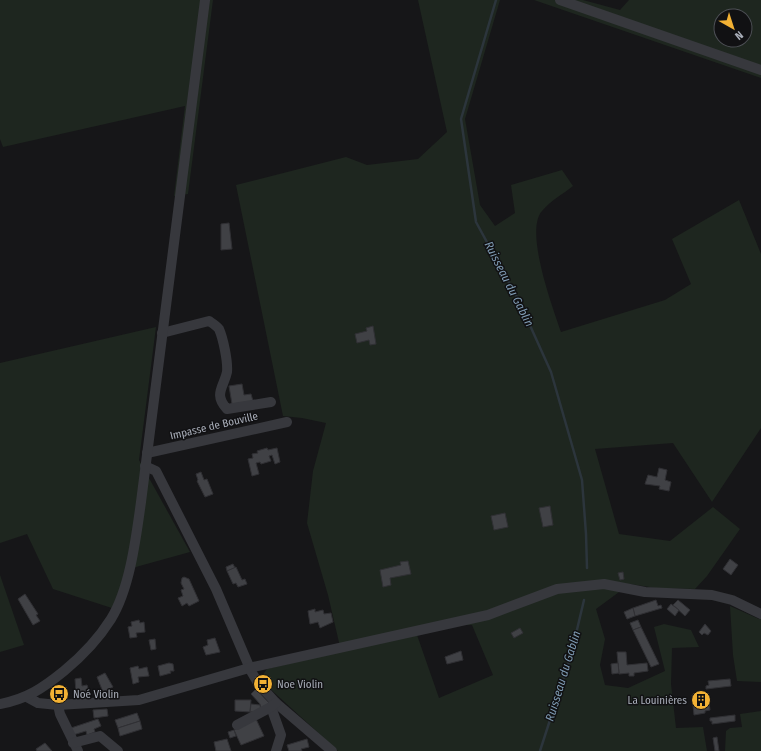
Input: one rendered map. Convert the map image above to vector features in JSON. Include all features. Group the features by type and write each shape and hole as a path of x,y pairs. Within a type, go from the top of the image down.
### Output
{"street":[{"path":"0,704 27,697 42,689 72,664 98,637 111,619 120,599 132,560 205,0"},
{"path":"560,0 761,70"},
{"path":"162,333 209,321 218,328 224,346 227,372 220,389 221,403 227,409 271,402"},
{"name":"Impasse de Bouville","path":"147,453 287,422"},
{"path":"145,466 156,472 216,590 249,668 258,682 274,705 332,751"},
{"path":"27,697 38,703 58,704 135,701 249,668 488,615 558,589 604,584 645,592 712,595 732,600 761,614"},
{"path":"42,689 44,693 58,704 60,714 76,747 100,736 118,751"},
{"path":"237,725 274,705"},
{"path":"274,705 281,735 276,751"}],"shaded area":[{"path":"0,0 213,0 188,194 174,196 185,106 3,147 0,139"},
{"path":"418,0 500,0 465,119 480,205 495,226 515,213 511,185 562,170 573,186 545,207 537,221 536,235 538,252 547,288 561,332 665,300 691,284 672,239 739,200 761,254 761,428 712,502 673,443 595,449 619,534 670,541 713,507 740,529 707,576 695,589 656,588 630,584 596,609 605,639 600,665 605,685 628,688 665,671 654,627 664,624 691,630 699,647 672,648 671,684 676,728 703,727 707,751 338,751 266,685 262,676 267,669 341,651 328,595 307,523 313,471 326,423 283,416 236,185 346,157 367,165 418,159 447,132","holes":["463,625 472,625 493,675 439,698 417,635"]},
{"path":"534,0 583,0 620,10 629,0 761,0 761,78"},
{"path":"156,327 139,460 190,552 125,570 118,610 53,589 27,534 0,543 0,363"},
{"path":"0,575 24,645 0,652"},
{"path":"730,606 759,619 761,617 761,682 737,681 733,655"},
{"path":"761,711 761,751 725,751 726,731 730,728 742,727 740,714"}],"building":[{"path":"229,223 232,249 221,250 221,224"},
{"path":"373,326 376,344 370,345 369,340 357,343 355,334 367,331 366,328"},
{"path":"242,384 244,395 251,394 253,401 232,404 229,386"},
{"path":"267,448 268,450 277,448 280,462 275,464 272,455 269,456 271,461 261,464 260,462 256,463 259,474 252,476 248,459 253,458 252,454 258,453 257,451"},
{"path":"659,468 667,470 665,480 671,482 669,491 659,489 660,486 645,484 648,475 657,477"},
{"path":"201,472 204,480 207,479 213,494 205,497 197,481 196,474"},
{"path":"550,506 553,525 543,527 539,508"},
{"path":"505,513 508,527 494,530 491,516"},
{"path":"730,559 738,565 731,575 723,569"},
{"path":"408,561 411,574 390,578 391,585 383,587 380,570 401,565 400,562"},
{"path":"233,564 235,568 227,571 226,567"},
{"path":"236,567 242,580 245,579 247,584 238,587 236,583 233,584 227,571"},
{"path":"623,572 624,579 620,580 618,573"},
{"path":"184,577 189,579 199,601 189,606 187,603 182,606 178,598 183,596 181,590 184,589 181,583 182,578"},
{"path":"25,594 38,614 36,615 40,621 33,625 18,599"},
{"path":"656,600 658,606 661,605 662,608 635,616 633,608"},
{"path":"678,600 690,610 685,616 673,605"},
{"path":"671,604 679,610 675,616 667,609"},
{"path":"633,608 635,616 627,619 624,612"},
{"path":"315,609 315,612 323,610 324,614 331,613 333,622 320,628 318,622 310,624 308,611"},
{"path":"139,620 140,623 144,622 145,632 136,633 137,637 130,638 128,627 132,626 131,622"},
{"path":"638,620 641,627 633,630 630,623"},
{"path":"705,624 711,631 708,635 704,633 702,635 699,632"},
{"path":"641,627 659,664 651,667 633,630"},
{"path":"520,628 523,633 514,638 511,633"},
{"path":"215,638 220,652 206,655 203,647 208,645 207,640"},
{"path":"155,639 156,649 151,650 149,640"},
{"path":"461,651 463,660 447,664 445,657"},
{"path":"617,652 626,652 627,665 647,663 648,671 634,673 634,676 629,676 629,673 619,674"},
{"path":"169,663 173,664 174,671 170,671 171,673 160,676 158,666"},
{"path":"618,663 619,673 612,674 611,664"},
{"path":"138,666 139,669 147,667 149,676 138,677 139,682 133,684 130,668"},
{"path":"105,673 113,687 103,692 97,677"},
{"path":"81,678 82,686 87,685 89,691 76,693 75,679"},
{"path":"730,679 731,686 706,689 706,686 709,685 708,681"},
{"path":"256,689 269,703 261,711 260,704 251,694"},
{"name":"La Louinières","path":"702,693 703,696 708,695 710,710 705,711 705,713 694,715 692,695"},
{"path":"235,700 251,700 250,712 235,711"},
{"path":"251,704 260,705 261,711 250,712"},
{"path":"107,709 108,716 94,718 93,710"},
{"path":"137,713 140,721 118,728 115,720"},
{"path":"735,715 735,721 712,724 712,721 710,721 710,718"},
{"path":"98,719 101,726 94,729 95,732 87,735 86,731 73,735 71,728"},
{"path":"256,719 264,736 241,745 234,730"},
{"path":"140,721 142,729 120,736 118,728"},
{"path":"234,730 236,736 230,738 228,732"},
{"path":"717,737 719,751 715,751 713,738"},
{"path":"227,739 231,751 216,751 214,742"},
{"path":"307,739 309,747 301,749 302,751 289,751 287,745"},
{"path":"45,743 52,751 37,751 36,749"}],"waterway":[{"name":"Ruisseau du Gablin","path":"496,0 461,119 476,222 519,301 551,372 582,480 587,568"},
{"name":"Ruisseau du Gablin","path":"540,751 571,655 584,600"}],"place":[{"name":"Noe Violin","path":"263,684"},
{"name":"Noé Violin","path":"59,694"},
{"name":"La Louinières","path":"701,700"}]}
